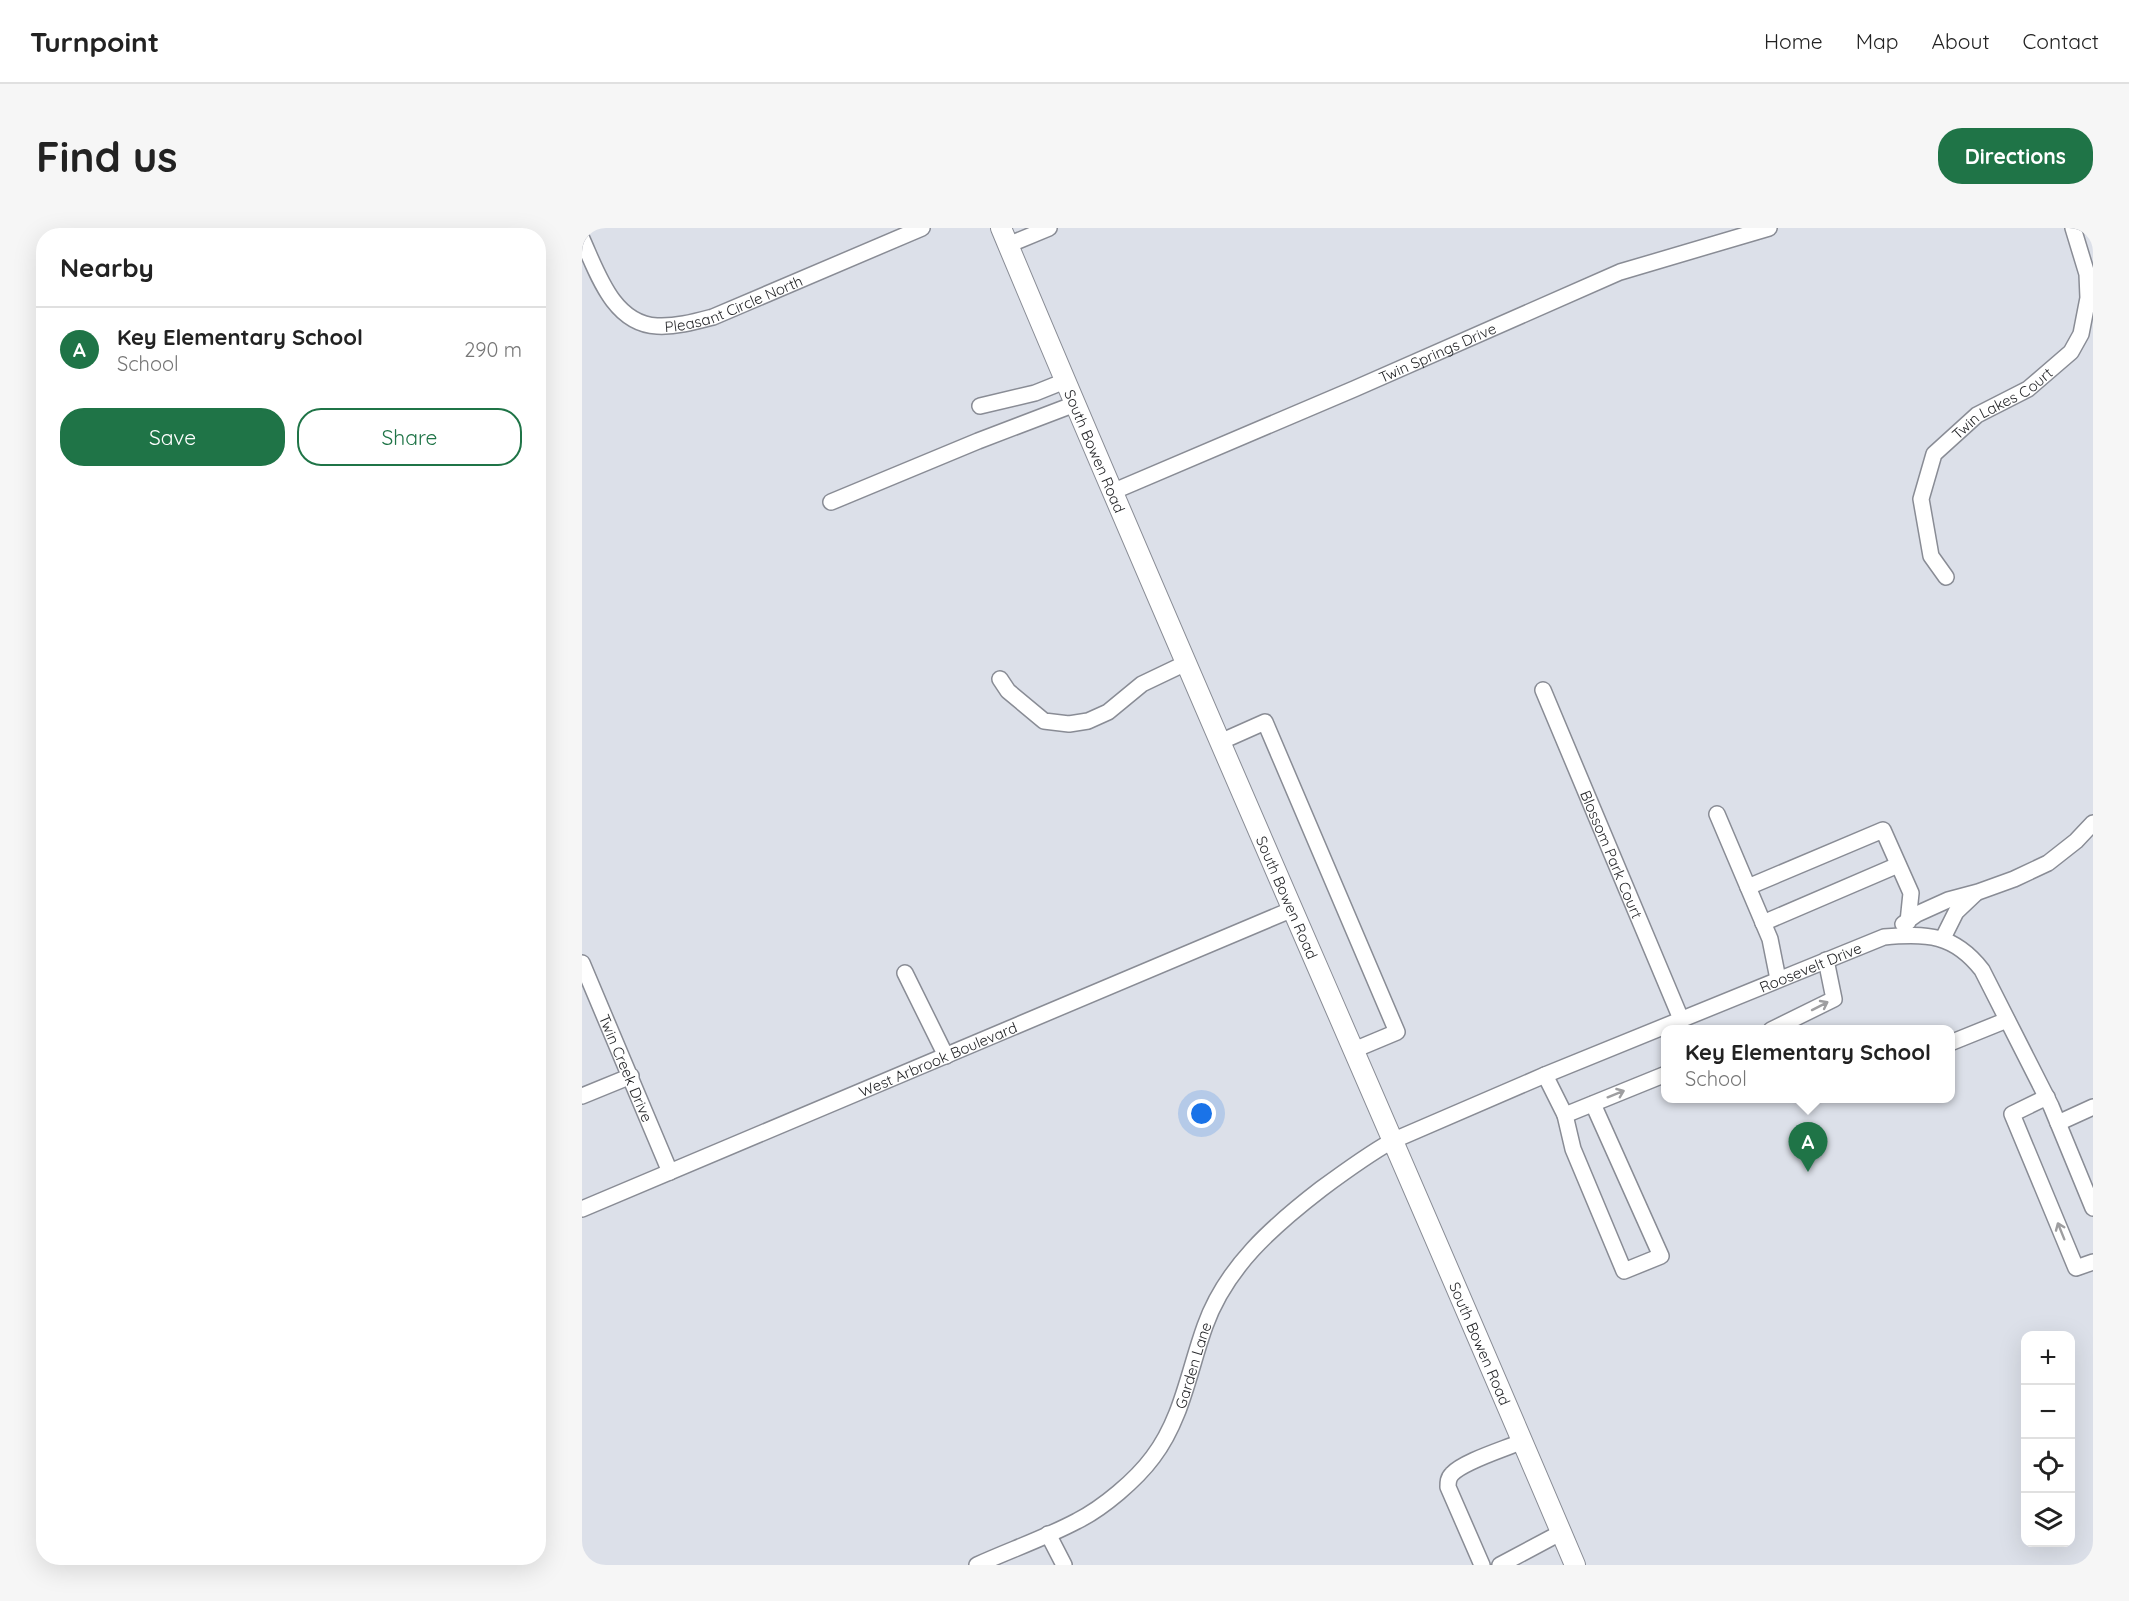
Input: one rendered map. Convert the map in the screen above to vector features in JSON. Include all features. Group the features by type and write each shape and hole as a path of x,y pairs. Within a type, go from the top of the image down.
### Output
{"main road":[{"name":"South Bowen Road","path":"1005,236 1112,492 1575,1565"}],"street":[{"name":"Pleasant Circle North","path":"582,238 597,273 616,306 628,315 655,326 681,325 713,317 922,228"},
{"path":"1005,236 1049,228"},
{"name":"Twin Springs Drive","path":"1112,492 1620,272 1769,228"},
{"name":"Twin Lakes Court","path":"1946,577 1931,556 1921,499 1934,454 1977,415 2028,389 2071,352 2081,334 2088,298 2087,274 2073,228"},
{"path":"980,406 1035,393 1065,381"},
{"path":"831,502 988,437 1075,404"},
{"path":"1000,679 1008,691 1044,721 1069,724 1088,721 1108,712 1142,684 1186,663"},
{"name":"Blossom Park Court","path":"1543,690 1681,1019"},
{"path":"1220,742 1265,722 1397,1032 1354,1050"},
{"path":"1717,814 1770,939 1778,979"},
{"path":"1884,937 1917,914 1948,900 1978,892 2048,863 2076,841 2093,823"},
{"path":"1748,886 1883,830 1911,893 1908,922"},
{"path":"1763,923 1898,866"},
{"path":"1943,938 1956,912 1978,892"},
{"name":"West Arbrook Boulevard","path":"582,1209 1293,909"},
{"name":"Roosevelt Drive","path":"1666,1025 1884,937 1911,934 1943,938 1971,956 1982,970 2047,1097 2093,1208"},
{"path":"1779,1025 1834,999 1826,960"},
{"name":"Twin Creek Drive","path":"582,963 585,980 631,1076 670,1172"},
{"path":"905,973 946,1056"},
{"path":"1955,1041 2007,1020"},
{"name":"Roosevelt Drive","path":"1392,1141 1661,1027"},
{"path":"1545,1075 1565,1115 1573,1149 1624,1271 1661,1256 1593,1104"},
{"path":"582,1096 631,1076"},
{"path":"1565,1115 1661,1076"},
{"path":"2047,1097 2012,1114 2076,1268 2093,1262"},
{"path":"2058,1123 2093,1107"},
{"name":"Garden Lane","path":"977,1565 1078,1521 1132,1480 1153,1457 1168,1432 1181,1401 1205,1324 1216,1300 1236,1269 1256,1244 1280,1222 1341,1174 1392,1141"},
{"path":"1482,1565 1448,1487 1448,1479 1452,1473 1469,1464 1523,1441"},
{"path":"1500,1565 1562,1532"},
{"path":"1048,1534 1064,1565"}],"place":[{"name":"Key Elementary School","path":"1808,1172"}]}
